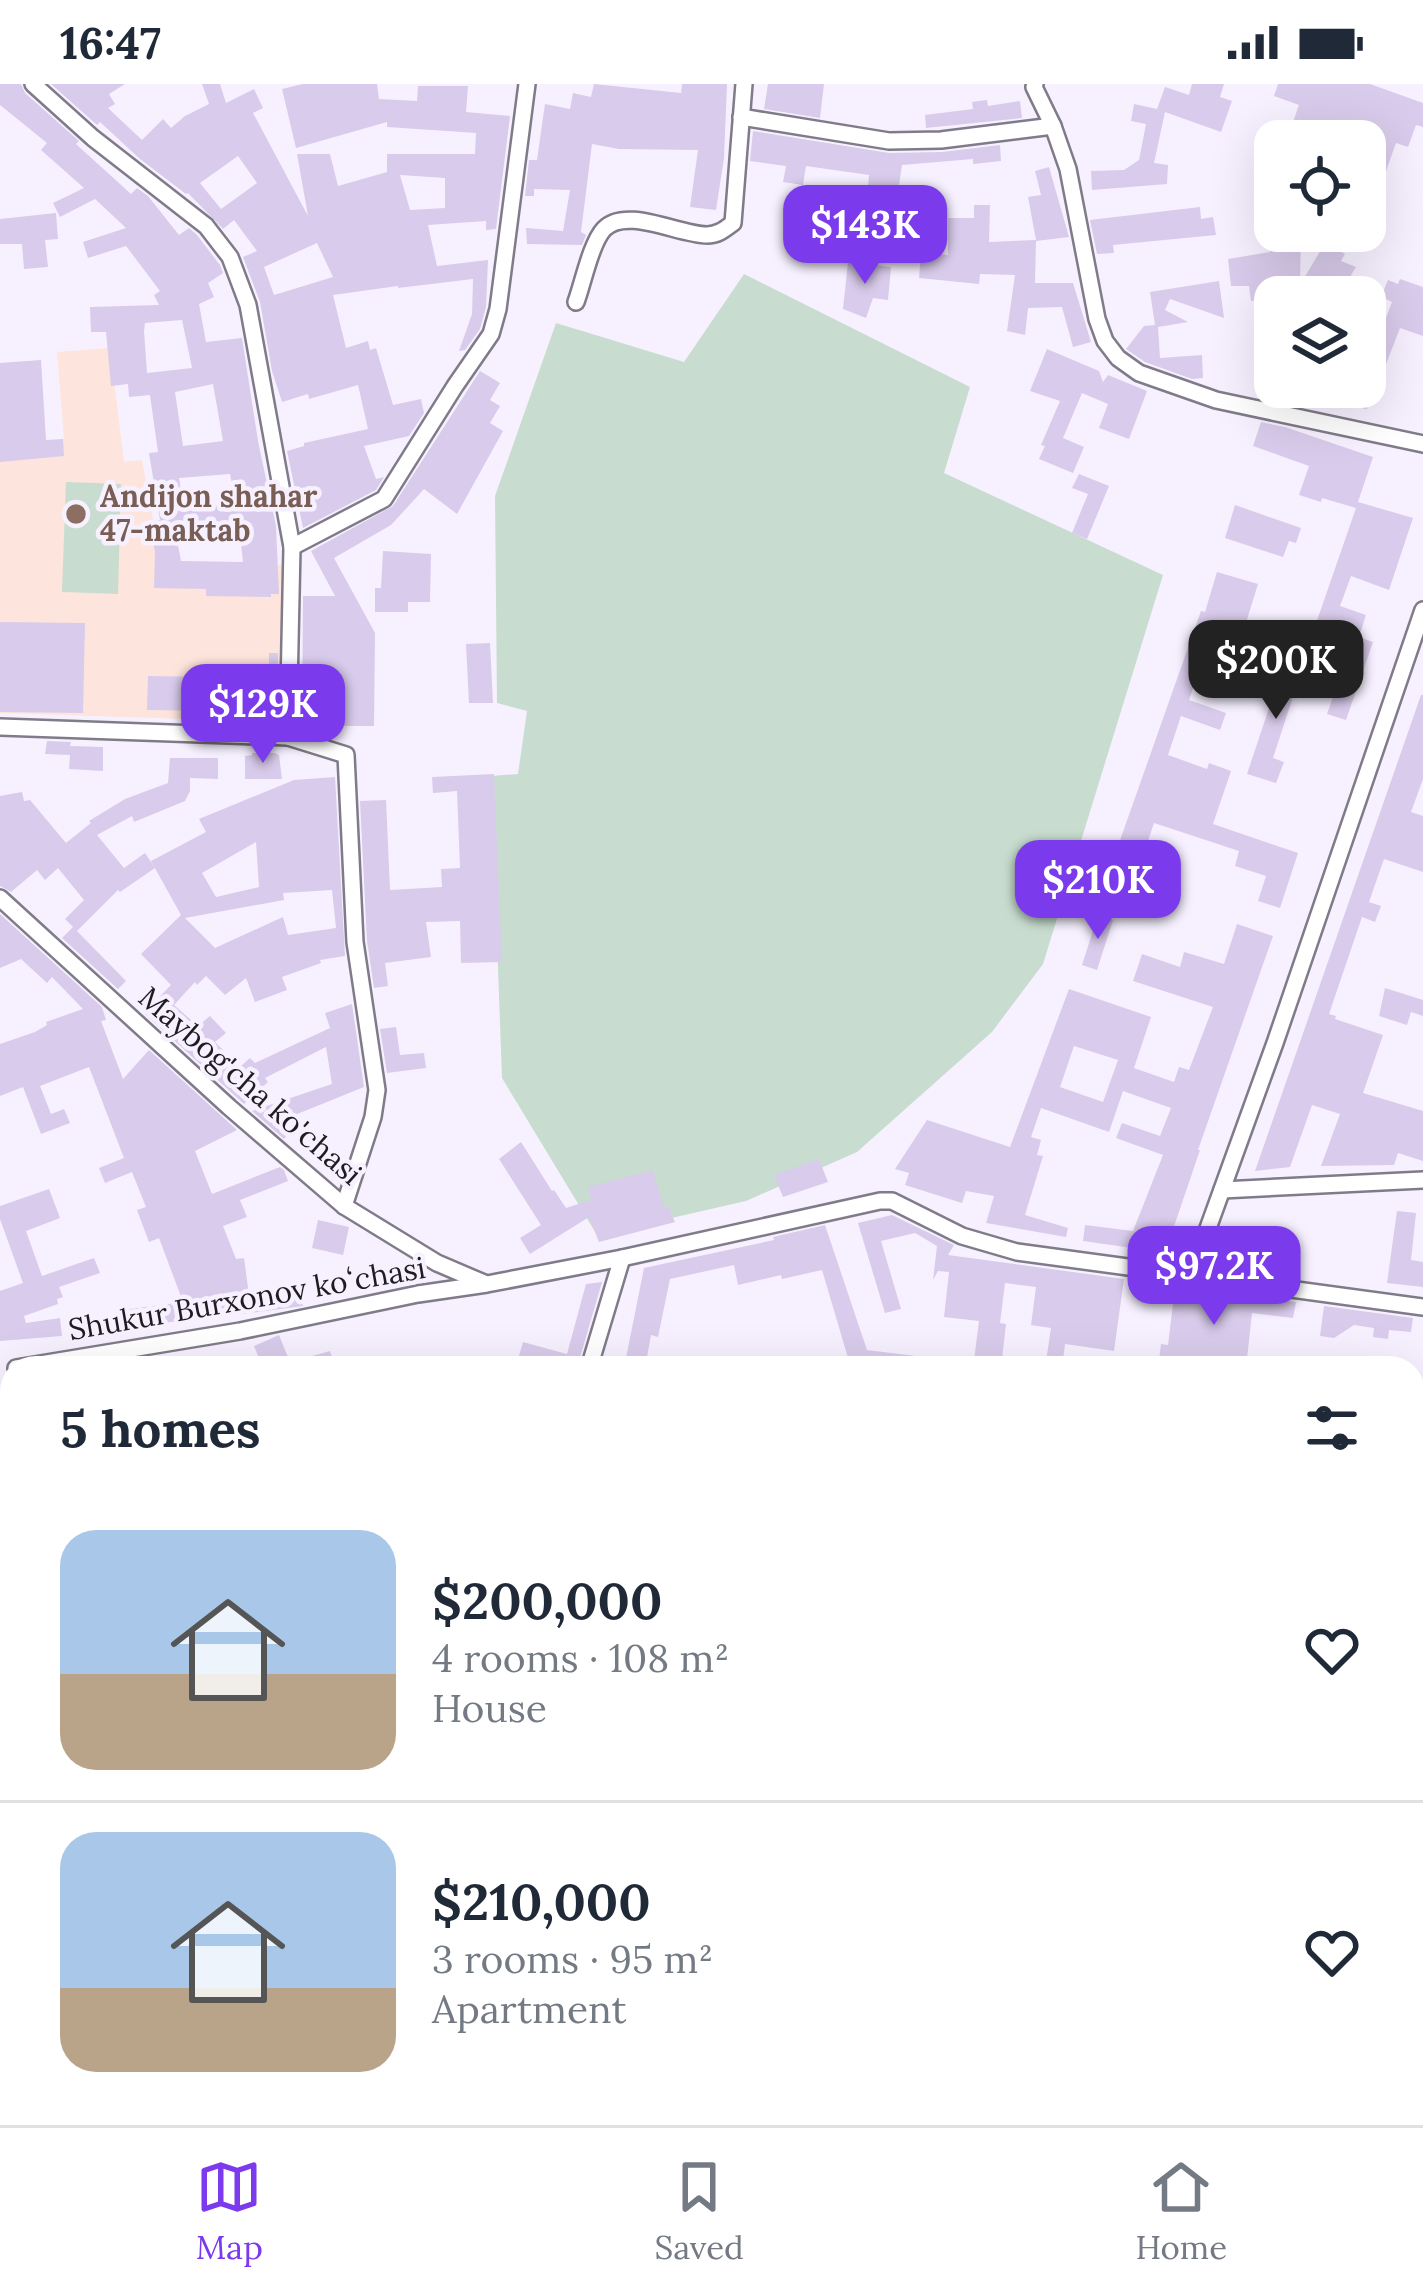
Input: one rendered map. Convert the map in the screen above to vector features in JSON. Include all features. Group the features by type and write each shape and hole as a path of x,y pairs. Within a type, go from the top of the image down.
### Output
{"street":[{"path":"33,84 92,138 206,226 230,257 248,305 292,547 288,737"},
{"path":"292,547 384,499 491,334 527,84"},
{"path":"576,302 608,224 626,219 707,236 733,223 744,84"},
{"path":"1034,85 1073,190 1097,320 1118,358 1139,373 1216,400 1423,444"},
{"path":"741,117 889,141 940,140 1053,126"},
{"path":"1190,1278 1423,610"},
{"path":"0,727 288,737 346,755 356,942 377,1090 344,1206"},
{"name":"Maybog'cha ko'chasi","path":"0,898 344,1206 437,1263 487,1284"},
{"path":"1222,1190 1423,1180"},
{"name":"Shukur Burxonov koʻchasi","path":"87,1356 622,1258 880,1201 892,1201 962,1236 1017,1252 1423,1307"},
{"path":"593,1356 622,1258"}],"shaded area":[{"name":"Andijon shahar 47-maktab","path":"110,348 124,462 142,460 161,563 282,565 280,722 0,713 0,447 64,439 57,352"}],"green space":[{"path":"744,274 970,387 944,473 1163,575 1043,964 992,1032 857,1152 746,1201 597,1235 502,1078 491,776 518,774 527,711 497,703 495,496 556,323 684,362"},
{"path":"66,482 121,484 118,594 62,592"}],"building":[{"path":"0,84 21,84 25,93 79,141 76,144 131,194 137,188 148,196 179,235 189,228 220,265 223,273 208,283 214,297 199,304 206,342 242,338 276,526 279,594 206,596 206,589 154,588 155,552 149,522 160,520 149,453 158,452 150,395 129,397 128,384 111,386 106,332 91,332 90,307 159,305 154,295 160,291 126,246 88,258 83,242 126,228 95,199 60,217 53,203 84,188 41,150 47,143 0,105","holes":["182,320 192,368 147,373 145,323","213,384 223,441 183,446 175,392","230,474 236,505 184,507 179,478","239,525 243,562 181,561 175,529"]},
{"path":"51,84 125,84 109,94 115,104 108,108 142,140 163,119 171,128 209,104 202,84 220,84 226,103 254,89 263,108 253,113 308,216 297,154 330,154 338,186 387,172 387,154 475,154 476,133 387,127 387,122 296,148 282,89 303,84 377,84 379,99 417,101 418,86 468,86 466,112 510,116 496,229 486,230 486,221 428,225 437,266 488,260 486,307 480,329 465,350 459,351 472,314 473,279 333,295 346,348 368,341 370,350 376,348 393,405 421,399 424,413 409,436 364,446 376,479 384,477 376,490 303,528 287,451 368,429 358,385 282,402 260,302 243,257 257,251 234,220 223,229 188,193 140,159 100,122 97,125","holes":["238,156 257,183 221,209 200,183","400,175 445,178 445,208 410,210","317,243 333,277 274,295 264,267"]},
{"path":"594,84 681,93 682,84 727,84 716,210 690,207 698,150 592,144 582,245 527,244 526,228 563,231 570,190 534,189 534,196 525,196 529,160 537,160 545,104 570,109 573,93 591,97"},
{"path":"768,84 824,84 820,118 764,109"},
{"path":"1192,84 1224,84 1220,97 1232,101 1221,132 1165,112 1154,163 1168,165 1167,184 1092,190 1091,171 1124,170 1139,160 1146,124 1131,121 1134,104 1157,109 1165,87 1189,95"},
{"path":"1278,84 1370,84 1423,103 1423,127 1416,125 1408,147 1396,143 1386,171 1386,120 1294,120 1299,105 1274,96"},
{"path":"987,100 988,106 1020,101 1022,118 926,128 925,115 973,109 972,102"},
{"path":"753,131 889,153 1000,145 1001,161 902,165 898,192 868,188 869,175 806,166 803,185 783,182 786,166 750,161"},
{"path":"1049,167 1069,237 1036,241 1035,283 1073,283 1091,342 1073,347 1062,307 1028,308 1025,335 1007,331 1015,275 980,274 979,284 919,278 921,252 948,255 948,218 974,218 974,205 990,205 989,242 1036,240 1028,197 1041,195 1035,171"},
{"path":"1200,207 1201,219 1213,217 1216,235 1113,245 1114,253 1097,254 1090,220"},
{"path":"56,213 58,239 45,240 48,267 24,269 22,244 0,244 0,219"},
{"path":"1301,252 1300,276 1254,276 1251,301 1249,286 1231,286 1228,259"},
{"path":"1320,252 1341,252 1345,254 1341,261 1356,267 1351,276 1305,276"},
{"path":"848,262 891,267 888,300 873,298 866,318 843,309"},
{"path":"1400,279 1423,287 1423,336 1400,328 1386,364 1386,318 1392,302 1386,299 1386,285 1388,280 1398,284"},
{"path":"1219,281 1224,318 1170,299 1165,310 1188,322 1158,327 1160,358 1202,355 1203,378 1192,379 1145,362 1126,349 1144,326 1155,325 1150,292"},
{"path":"1047,349 1099,371 1103,382 1108,375 1147,391 1129,439 1099,428 1108,404 1082,393 1063,438 1084,447 1073,473 1039,459 1060,401 1030,391"},
{"path":"41,360 46,440 63,439 64,456 0,462 0,363"},
{"path":"480,371 500,383 490,400 500,406 490,423 503,431 457,514 424,489 391,525 334,558 375,633 374,726 302,726 303,596 335,596 311,551 393,506"},
{"path":"1261,422 1373,457 1358,502 1413,518 1389,590 1351,576 1340,606 1366,615 1359,637 1373,642 1346,720 1327,714 1342,671 1304,658 1356,508 1299,495 1309,466 1253,446"},
{"path":"1079,474 1109,486 1087,539 1072,533 1088,494 1072,488"},
{"path":"1235,505 1301,528 1296,543 1289,541 1283,557 1225,538"},
{"path":"383,551 431,554 430,602 408,602 408,612 375,612"},
{"path":"1217,572 1258,584 1245,626 1256,629 1243,666 1205,653 1189,700 1226,713 1220,730 1181,716 1168,755 1207,769 1209,763 1231,771 1213,824 1298,853 1280,908 1258,901 1266,876 1235,866 1239,851 1154,823 1132,889 1106,880"},
{"path":"0,622 85,623 83,713 0,712"},
{"path":"490,643 493,703 469,703 466,644"},
{"path":"269,653 278,653 277,713 243,712 242,678 269,678"},
{"path":"1287,654 1305,660 1273,758 1284,762 1276,783 1247,774"},
{"path":"148,676 219,677 218,711 147,710"},
{"path":"1421,695 1423,779 1411,812 1423,816 1423,872 1384,859 1369,902 1381,906 1375,922 1362,917 1329,1014 1383,1035 1363,1093 1423,1111 1423,1161 1398,1153 1394,1165 1321,1166 1340,1114 1312,1105 1290,1167 1255,1171"},
{"path":"47,741 103,747 103,771 69,769 70,755 45,754"},
{"path":"279,755 282,779 245,779 245,756"},
{"path":"170,758 218,758 218,779 190,778 185,801 134,822 132,816 97,835 124,868 145,853 155,868 118,890 77,931 126,981 118,989 62,938 73,927 65,919 84,900 58,868 45,880 37,870 11,892 0,886 0,796 22,792 24,801 30,800 66,843 89,821 125,799 168,783"},
{"path":"494,774 502,962 461,963 460,921 426,922 431,957 385,963 388,986 374,988 360,801 386,800 390,890 442,887 441,869 460,868 457,791 433,793 432,777"},
{"path":"335,777 345,956 320,960 282,977 287,990 255,1002 246,978 225,995 206,976 174,1005 198,1026 210,1016 226,1033 215,1042 240,1067 250,1058 255,1063 330,1028 325,1013 352,1004 364,1087 280,1121 288,1134 284,1139 252,1111 332,1084 326,1047 265,1078 268,1082 244,1104 144,1013 171,985 141,954 181,915 151,861 206,832 199,819 294,780","holes":["256,842 259,887 216,897 202,873","332,890 336,928 288,935 283,917 215,948 185,918 284,900 283,893"]},
{"path":"0,914 102,1007 106,1020 101,1021 123,1079 149,1050 237,1130 195,1151 212,1194 280,1167 284,1170 288,1181 240,1200 247,1217 223,1226 236,1259 244,1258 249,1295 300,1288 303,1306 229,1316 228,1307 186,1320 118,1329 116,1311 183,1302 159,1238 149,1242 137,1210 146,1207 132,1172 105,1183 99,1168 124,1158 89,1067 40,1086 51,1114 64,1109 70,1123 41,1134 23,1087 0,1096 0,1044 83,1009 52,977 47,983 21,959 0,968"},
{"path":"1098,915 1113,920 1097,970 1082,965"},
{"path":"1237,924 1273,936 1167,1247 1147,1244 1146,1250 1083,1241 1085,1225 1133,1231 1163,1155 1116,1138 1122,1123 1160,1136 1171,1108 1123,1091 1109,1132 1041,1108 1031,1137 1041,1140 1037,1155 1043,1156 1025,1215 1068,1228 1066,1237 986,1223 994,1196 966,1191 962,1203 905,1185 909,1173 895,1169 927,1120 1010,1147 1069,989 1151,1017 1134,1068 1174,1082 1179,1067 1189,1070 1213,1007 1133,981 1142,954 1180,967 1184,952 1224,964","holes":["1074,1046 1118,1060 1103,1102 1060,1087"]},
{"path":"1385,988 1423,1000 1423,1016 1411,1012 1407,1025 1379,1016"},
{"path":"396,1027 400,1055 424,1053 426,1068 387,1073 380,1029"},
{"path":"521,1142 566,1208 591,1200 588,1187 653,1170 664,1207 668,1206 675,1222 599,1242 589,1217 530,1254 520,1238 541,1225 499,1159"},
{"path":"819,1159 828,1182 783,1197 774,1175"},
{"path":"49,1189 60,1218 26,1231 42,1276 94,1258 100,1273 59,1287 63,1297 57,1299 58,1304 24,1316 26,1323 60,1318 62,1336 0,1341 0,1291 23,1283 0,1219 0,1206"},
{"path":"1397,1211 1416,1213 1411,1260 1423,1262 1423,1287 1387,1283"},
{"path":"892,1215 954,1245 948,1255 1124,1279 1114,1351 1065,1344 1064,1356 1047,1356 1051,1328 1031,1325 1036,1287 1005,1283 1002,1356 975,1356 979,1321 944,1317 949,1272 938,1271 933,1280 937,1246 915,1233 881,1241 901,1309 885,1313 858,1223"},
{"path":"318,1220 349,1227 343,1255 312,1248"},
{"path":"825,1225 867,1350 916,1356 847,1356 822,1270 738,1285 734,1265 670,1279 658,1337 651,1335 647,1356 626,1356 644,1268"},
{"path":"602,1282 580,1356 519,1356 523,1342 567,1354 586,1284"},
{"path":"1175,1287 1296,1302 1293,1318 1252,1313 1247,1356 1160,1356 1161,1344 1168,1345"},
{"path":"1324,1306 1413,1318 1411,1332 1389,1330 1388,1339 1373,1337 1374,1328 1354,1325 1334,1338 1320,1336"},
{"path":"279,1335 288,1356 258,1356 254,1346"}],"place":[{"name":"Andijon shahar 47-maktab","path":"76,514"}]}
